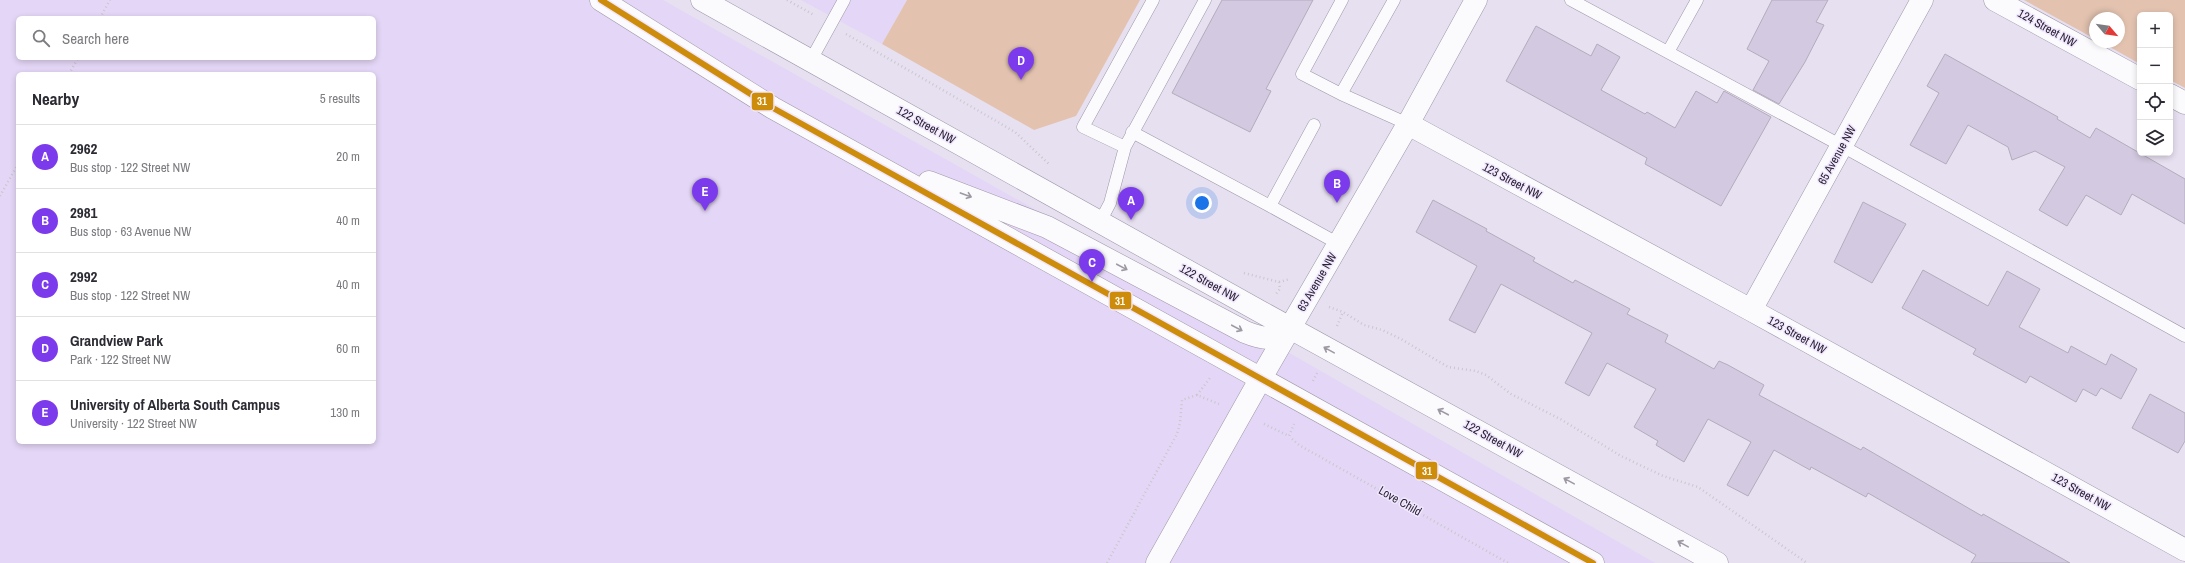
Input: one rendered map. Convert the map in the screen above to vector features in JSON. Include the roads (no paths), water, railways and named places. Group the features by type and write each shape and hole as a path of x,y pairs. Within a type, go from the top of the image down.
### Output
{"main road":[{"path":"601,0 747,92 1593,563"},
{"name":"122 Street NW","path":"702,0 1327,349 1717,563"},
{"name":"63 Avenue NW","path":"1157,563 1261,378 1408,124 1476,0"},
{"name":"65 Avenue NW","path":"1751,310 1922,0"},
{"name":"124 Street NW","path":"1995,0 2137,77"},
{"path":"2173,97 2185,103"},
{"name":"123 Street NW","path":"1408,124 1751,310 2185,550"},
{"path":"864,158 1022,216 1047,227 1251,335 1271,339 1290,328"}],"lane":[{"path":"811,60 844,0"},
{"path":"1125,148 1083,127 1153,0"},
{"path":"1100,222 1110,203 1125,148 1132,132 1205,0"},
{"path":"1342,0 1302,74 1341,94 1408,124"},
{"path":"1341,94 1394,0"},
{"path":"1571,0 1842,146 2185,336"},
{"path":"1668,52 1697,0"},
{"path":"1270,206 1314,125"},
{"path":"1132,132 1339,244"}],"place":[{"name":"Grandview Park","path":"1021,80"},
{"name":"2981","path":"1337,203"},
{"name":"University of Alberta South Campus","path":"705,211"},
{"name":"2962","path":"1131,220"},
{"name":"2992","path":"1092,282"}]}
